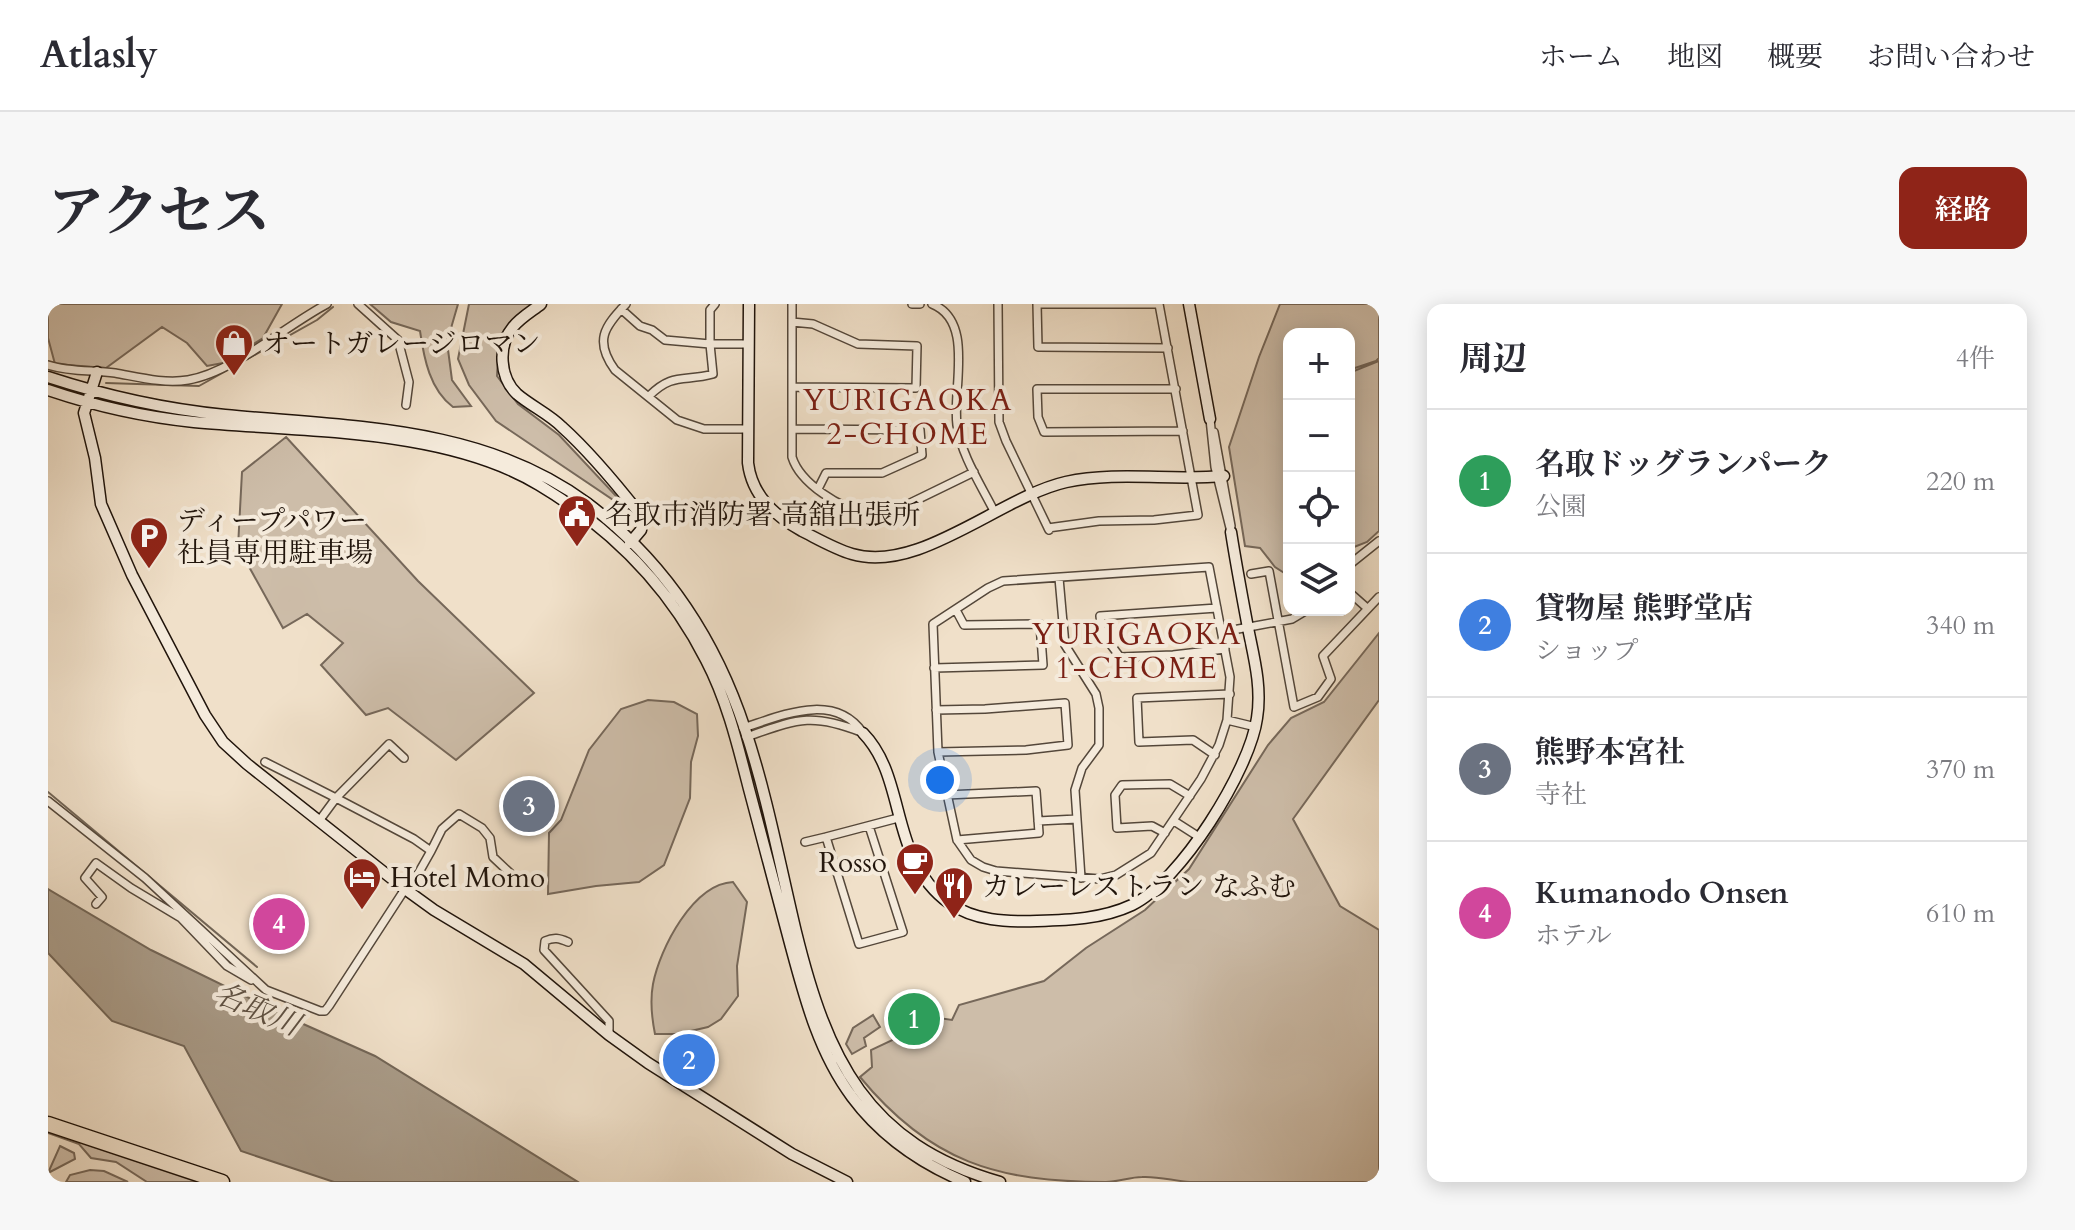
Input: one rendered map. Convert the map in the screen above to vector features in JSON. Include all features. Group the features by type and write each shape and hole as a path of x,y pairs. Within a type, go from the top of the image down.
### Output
{"highway":[{"path":"48,1124 222,1182"}],"street":[{"path":"48,365 145,379 189,380 255,349 327,304"},
{"path":"358,304 398,340 409,382 406,405"},
{"path":"541,304 512,328 505,341 502,361 506,378 517,394 561,425 643,518 641,530 629,544"},
{"path":"649,396 662,383 675,378 713,374 710,310 715,304"},
{"path":"749,304 747,429 748,469 752,482 771,510 795,527 851,554 885,557 913,551 1050,486 1090,478 1220,476"},
{"path":"792,304 792,457 796,470 808,483 846,505 865,512 880,513 894,511 974,472"},
{"path":"912,304 920,304"},
{"path":"932,304 948,312 957,331 957,424 974,472 994,511"},
{"path":"998,304 999,422 1049,529 1099,521 1198,515 1176,389 1168,348 1159,304 1037,304 1038,347 1168,348"},
{"path":"734,736 796,711 816,709 843,715 855,722 880,756 914,860 936,892 957,908 970,913 1011,922 1090,918 1131,905 1164,882 1180,865 1239,775 1256,727 1258,680 1189,304"},
{"path":"747,429 704,429 677,420 615,370 603,346 604,333 611,318 624,306 640,326 665,340 748,344"},
{"path":"792,322 813,324 858,344 917,346 916,388 792,387"},
{"path":"97,372 84,413 95,458 101,504 132,575 205,715 231,750 405,889 524,964 609,1035 744,1125 847,1182"},
{"path":"48,377 89,396"},
{"path":"1176,389 1037,389 1038,417 1044,432 1183,431"},
{"path":"48,390 185,410 365,427 456,442 519,464 585,502 678,593 718,660 746,732 804,964 827,1035 841,1064 859,1091 901,1135 940,1160 1000,1182"},
{"path":"792,429 920,430 922,455 882,473 826,473 818,489"},
{"path":"1355,560 1379,541"},
{"path":"629,544 686,625 714,677 734,736 806,1002 833,1067 851,1097 897,1144 941,1172 965,1182"},
{"path":"1209,567 1225,649 1230,694 1227,720 1215,755 1151,853 1134,866 1100,879 983,867 971,860 957,840 938,752 933,624 1003,581 1059,578 1209,567"},
{"path":"1251,574 1269,571 1294,707 1318,697 1331,679 1323,656 1379,597"},
{"path":"1059,578 1065,645 1096,694 1099,708 1099,745 1078,778 1075,790 1081,878"},
{"path":"1355,597 1367,608"},
{"path":"1217,608 1100,616 1102,633 1120,657 1225,649"},
{"path":"934,668 1043,665 1040,624 964,625 956,610"},
{"path":"1222,632 1297,616"},
{"path":"1215,755 1193,740 1139,742 1137,698 1230,694"},
{"path":"936,710 1065,703 1068,745 1026,750 938,752"},
{"path":"1227,720 1256,727"},
{"path":"319,821 336,798 389,744 404,758"},
{"path":"265,762 414,839 431,851"},
{"path":"1165,833 1152,826 1117,828 1115,795 1122,785 1170,784 1190,796"},
{"path":"946,795 1036,791 1039,833 957,840"},
{"path":"48,801 145,878 263,988"},
{"path":"414,881 442,829 459,814 482,828 490,838 493,857 511,874"},
{"path":"805,842 898,818"},
{"path":"1038,821 1077,819"},
{"path":"1174,821 1199,837"},
{"path":"826,837 859,944 903,932 869,826"},
{"path":"96,904 102,897 85,878 96,863 181,918 227,966 263,988 325,1011 405,889"},
{"path":"568,942 560,938 550,939 545,941 544,950 609,1021 609,1035"}],"shaded area":[{"path":"48,304 282,304 263,338 223,363 207,366 187,343 162,327 106,368 55,364 48,338"},
{"path":"370,304 458,304 447,342 452,380 471,406 453,407 439,392 426,363 420,331 391,322"},
{"path":"469,304 533,304 499,336 497,376 518,404 559,435 631,512 496,421 469,385 458,359"},
{"path":"1280,304 1379,304 1379,358 1355,368 1355,328 1283,328 1283,572 1260,548 1245,546 1229,447"},
{"path":"1379,361 1379,531 1367,542 1355,547 1355,400 1355,371"},
{"path":"286,437 418,581 534,693 456,760 388,708 366,715 321,665 343,643 307,614 283,628 238,547 242,472"},
{"path":"1379,633 1379,700 1293,819 1340,906 1379,930 1379,1182 1190,1182 1138,1177 1106,1182 1031,1178 968,1161 940,1148 886,1106 860,1077 872,1067 871,1050 939,1018 952,1020 959,1005 1044,981 1086,948 1145,910 1189,869 1268,745 1291,718 1324,702"},
{"path":"648,700 674,702 697,714 698,736 691,762 690,798 664,865 639,882 548,894 549,833 561,820 589,750 621,709"},
{"path":"733,882 747,902 737,966 738,996 721,1019 708,1027 678,1034 655,1034 653,984 671,936 692,906 705,894 718,885"},
{"path":"940,1008 942,1014 897,1031 894,1024 903,1016"},
{"path":"873,1015 880,1027 864,1038 866,1046 852,1054 846,1044 853,1028"},
{"path":"48,1128 207,1182 147,1182 116,1162 91,1158 79,1144 48,1133"},
{"path":"60,1146 74,1153 75,1159 48,1173"},
{"path":"90,1170 104,1171 128,1182 66,1182 70,1175"}],"water":[{"name":"名取川","path":"48,889 151,950 375,1056 578,1182 334,1182 241,1151 184,1046 112,1021 48,953"}],"waterway":[{"path":"106,383 199,386 317,320 333,307"},
{"path":"48,792 257,967"}],"place":[{"name":"オートガレージロマン","path":"234,377"},
{"name":"名取市消防署 高舘出張所","path":"577,548"},
{"name":"ディープパワー 社員専用駐車場","path":"149,570"},
{"name":"熊野本宮社","path":"529,806"},
{"name":"Rosso","path":"915,896"},
{"name":"Hotel Momo","path":"362,911"},
{"name":"カレーレストラン なふむ","path":"954,920"},
{"name":"Kumanodo Onsen","path":"279,924"},
{"name":"名取ドッグランパーク","path":"914,1019"},
{"name":"貸物屋 熊野堂店","path":"689,1060"}],"district":[{"name":"YURIGAOKA 2-CHOME","path":"908,417"},
{"name":"YURIGAOKA 1-CHOME","path":"1137,651"}]}
